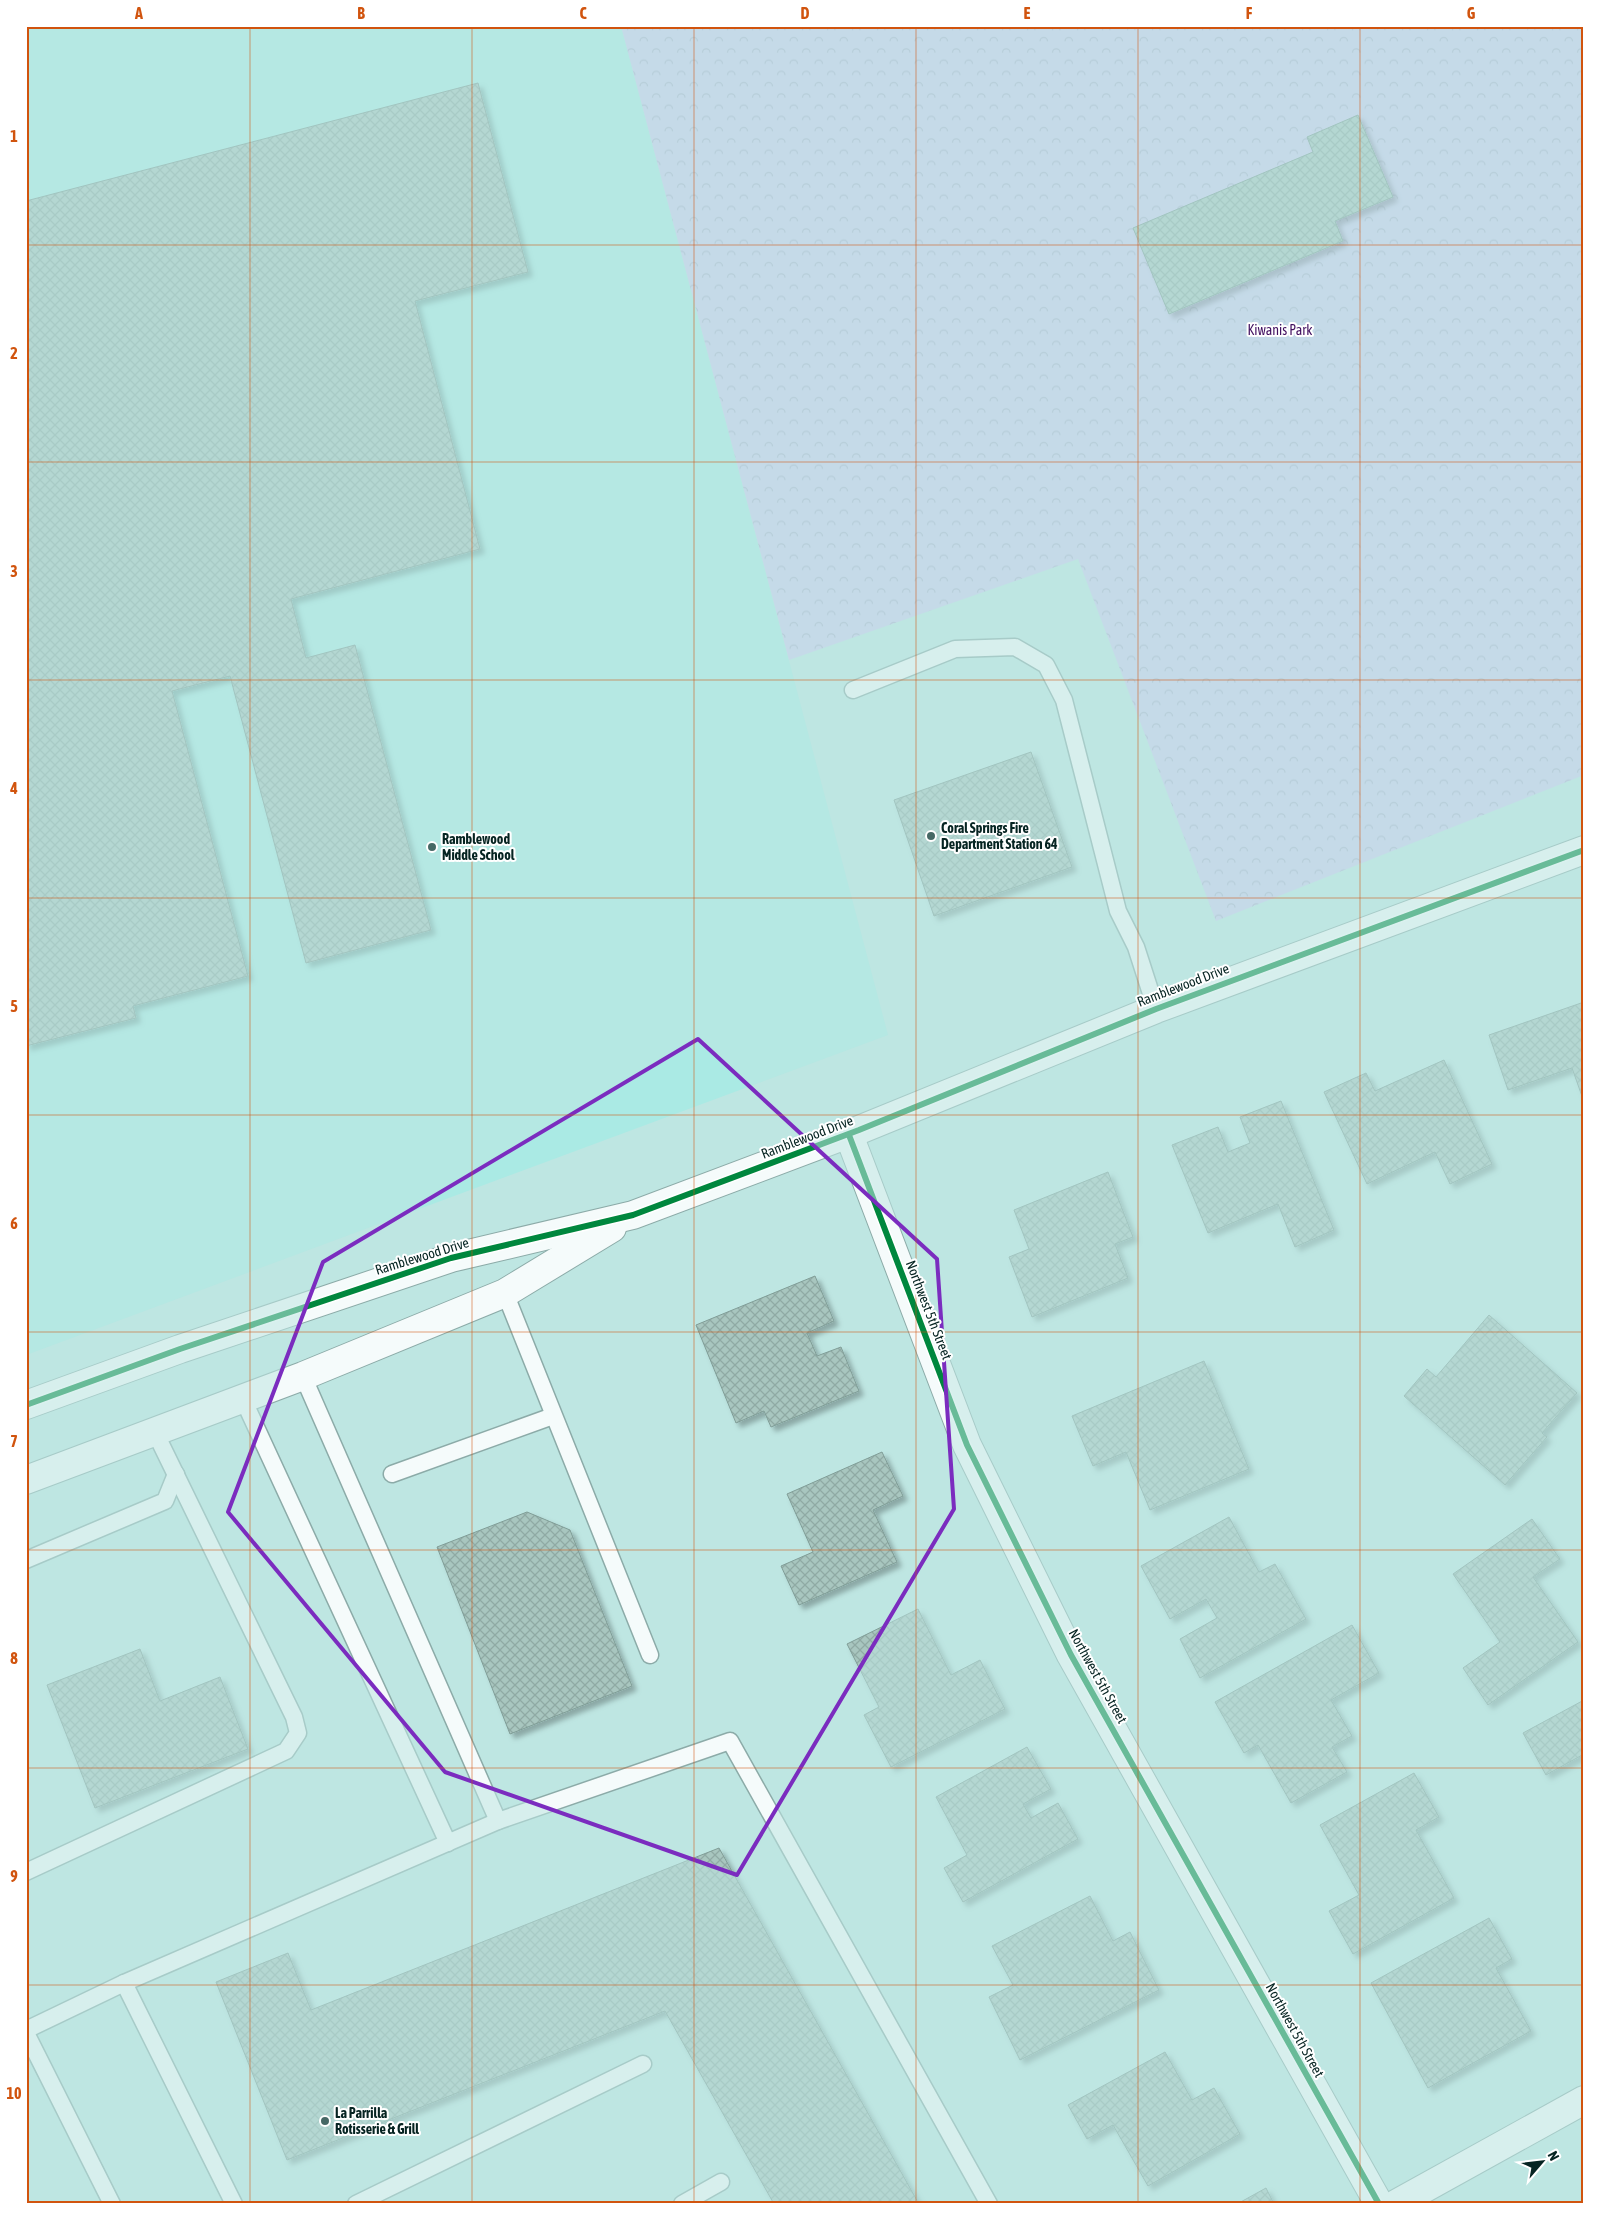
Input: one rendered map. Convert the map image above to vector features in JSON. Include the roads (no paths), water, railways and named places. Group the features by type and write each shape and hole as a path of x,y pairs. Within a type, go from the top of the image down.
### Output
{"street":[{"name":"Ramblewood Drive","path":"26,1405 180,1349 451,1258 633,1215 849,1135 1156,1008 1584,850"},
{"name":"Northwest 5th Street","path":"849,1135 967,1445 1071,1654 1378,2204"},
{"name":"Ramblewood Drive","path":"26,1480 303,1376 505,1293 633,1215"},
{"path":"1396,2204 1584,2100"}],"lane":[{"path":"853,690 956,649 1015,647 1046,665 1064,700 1118,911 1136,947 1156,1008"},
{"path":"505,1293 650,1655"},
{"path":"303,1376 498,1821"},
{"path":"243,1399 448,1843"},
{"path":"392,1474 553,1416"},
{"path":"26,1872 286,1751 298,1733 294,1717 155,1432"},
{"path":"26,1560 165,1501 176,1474"},
{"path":"112,2204 26,2032 124,1983 498,1821 730,1741 990,2204"},
{"path":"124,1983 234,2204"},
{"path":"356,2204 643,2064"},
{"path":"682,2204 721,2182"}],"place":[{"name":"Coral Springs Fire Department Station 64","path":"931,836"},
{"name":"Ramblewood Middle School","path":"432,847"},
{"name":"La Parrilla Rotisserie & Grill","path":"325,2121"}],"park label":[{"name":"Kiwanis Park","path":"1280,330"}]}
